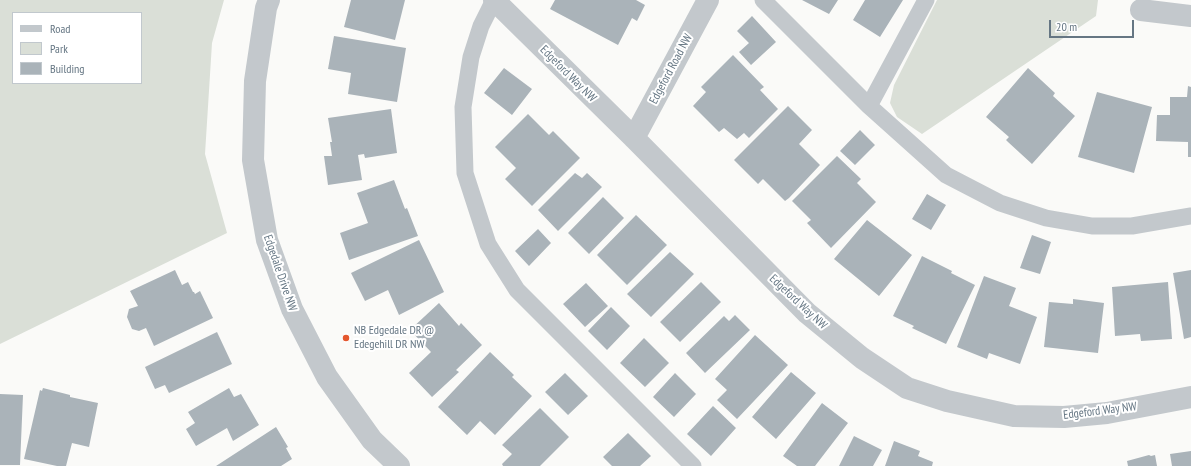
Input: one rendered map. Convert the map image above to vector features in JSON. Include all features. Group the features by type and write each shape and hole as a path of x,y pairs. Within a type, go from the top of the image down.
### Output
{"street":[{"name":"Edgedale Drive NW","path":"268,0 255,81 253,160 267,240 292,309 327,377 372,440 399,466"},
{"name":"Edgeford Way NW","path":"494,0 634,138 807,313 862,358 907,388 947,401 1014,416 1064,417 1107,413 1191,397"},
{"name":"Edgeford Road NW","path":"634,138 708,0"},
{"path":"1141,10 1191,16"}],"lane":[{"path":"494,0 481,26 471,57 463,107 465,173 488,244 517,290 693,466"},
{"path":"763,0 869,106 946,175 1000,203 1046,218 1092,226 1132,226 1191,216"},
{"path":"869,106 926,0"}],"green space":[{"path":"0,0 224,0 212,43 205,154 227,233 0,344"},
{"path":"937,0 1098,0 1096,16 922,134 897,117 890,103 894,85"}],"building":[{"path":"351,0 405,0 395,40 344,27"},
{"path":"555,0 636,0 645,5 637,21 632,18 618,45 550,9"},
{"path":"802,0 838,0 829,14"},
{"path":"865,0 903,0 880,37 853,20"},
{"path":"752,16 776,42 751,65 739,52 749,43 737,31"},
{"path":"334,36 406,48 397,102 348,94 351,73 328,69"},
{"path":"733,55 764,87 760,90 778,109 749,138 744,133 737,139 724,128 719,132 693,106 706,92 701,87"},
{"path":"504,68 532,89 512,115 484,93"},
{"path":"1028,68 1055,93 1053,96 1075,116 1032,164 1006,140 1009,137 986,117"},
{"path":"1188,86 1191,87 1191,157 1188,157 1188,142 1156,141 1157,115 1170,115 1170,97 1187,97"},
{"path":"1097,92 1152,107 1134,173 1078,157"},
{"path":"788,106 812,130 799,144 820,165 785,201 763,179 758,184 734,160"},
{"path":"391,109 397,153 365,158 364,154 358,155 362,180 328,185 324,156 332,156 330,142 332,142 328,118"},
{"path":"528,114 549,135 553,131 580,158 532,206 505,179 516,168 495,147"},
{"path":"860,130 875,145 855,165 840,151"},
{"path":"837,156 861,179 857,183 876,202 831,248 807,223 811,220 792,201"},
{"path":"575,173 582,178 587,173 602,187 558,231 538,210"},
{"path":"394,180 405,209 407,208 418,236 349,260 340,233 368,223 357,193"},
{"path":"927,194 946,205 931,230 912,219"},
{"path":"603,197 624,218 589,254 568,233"},
{"path":"636,215 667,245 627,285 597,255"},
{"path":"867,220 912,255 879,296 834,259"},
{"path":"538,229 551,243 529,266 515,251"},
{"path":"1032,235 1051,242 1040,274 1020,268"},
{"path":"419,240 444,292 399,315 388,290 365,301 351,273"},
{"path":"670,252 694,274 651,317 627,294"},
{"path":"922,256 952,271 951,273 975,285 946,344 912,328 914,326 893,316"},
{"path":"175,270 182,285 188,282 195,294 200,291 213,318 154,346 146,328 139,331 132,329 127,317 129,309 138,306 130,291"},
{"path":"1191,270 1191,337 1184,339 1173,273"},
{"path":"984,276 1016,288 1009,306 1037,317 1020,364 989,353 987,359 957,347"},
{"path":"701,282 721,302 680,342 660,322"},
{"path":"1168,282 1172,339 1141,341 1140,334 1115,336 1112,287"},
{"path":"586,283 608,306 585,327 563,304"},
{"path":"1073,299 1104,303 1098,353 1044,347 1049,302 1073,304"},
{"path":"439,303 459,326 461,323 482,345 456,370 459,372 432,397 409,373 431,352 410,330"},
{"path":"611,307 630,326 607,350 588,331"},
{"path":"735,315 750,330 705,373 686,353 724,316 729,321"},
{"path":"217,332 232,364 169,393 165,385 155,389 145,367"},
{"path":"755,335 788,365 737,419 717,400 727,390 715,379"},
{"path":"644,338 669,363 645,387 620,363"},
{"path":"490,352 514,375 512,377 532,396 495,435 480,421 467,435 438,407"},
{"path":"791,372 816,393 776,439 752,417"},
{"path":"565,373 588,396 568,415 545,392"},
{"path":"675,373 696,394 674,417 653,397"},
{"path":"43,388 70,395 70,397 98,403 89,447 72,443 66,466 57,466 24,459 40,390 42,391"},
{"path":"229,388 234,397 241,394 259,425 233,441 227,428 196,446 186,429 195,423 188,412"},
{"path":"0,394 23,395 20,465 0,465"},
{"path":"822,403 848,423 815,466 797,466 783,456"},
{"path":"713,406 736,428 711,456 687,434"},
{"path":"540,408 569,437 540,466 503,466 502,464 512,454 502,445"},
{"path":"276,427 288,447 286,448 292,459 281,466 216,466"},
{"path":"628,433 651,456 640,466 612,466 603,457"},
{"path":"854,436 882,450 873,466 839,466"},
{"path":"894,441 920,451 918,456 933,462 932,466 885,466"},
{"path":"1191,451 1191,466 1172,466 1170,454"},
{"path":"1149,455 1155,455 1157,466 1128,466 1127,461"}],"place":[{"name":"NB Edgedale DR @ Edegehill DR NW","path":"346,338"}]}
